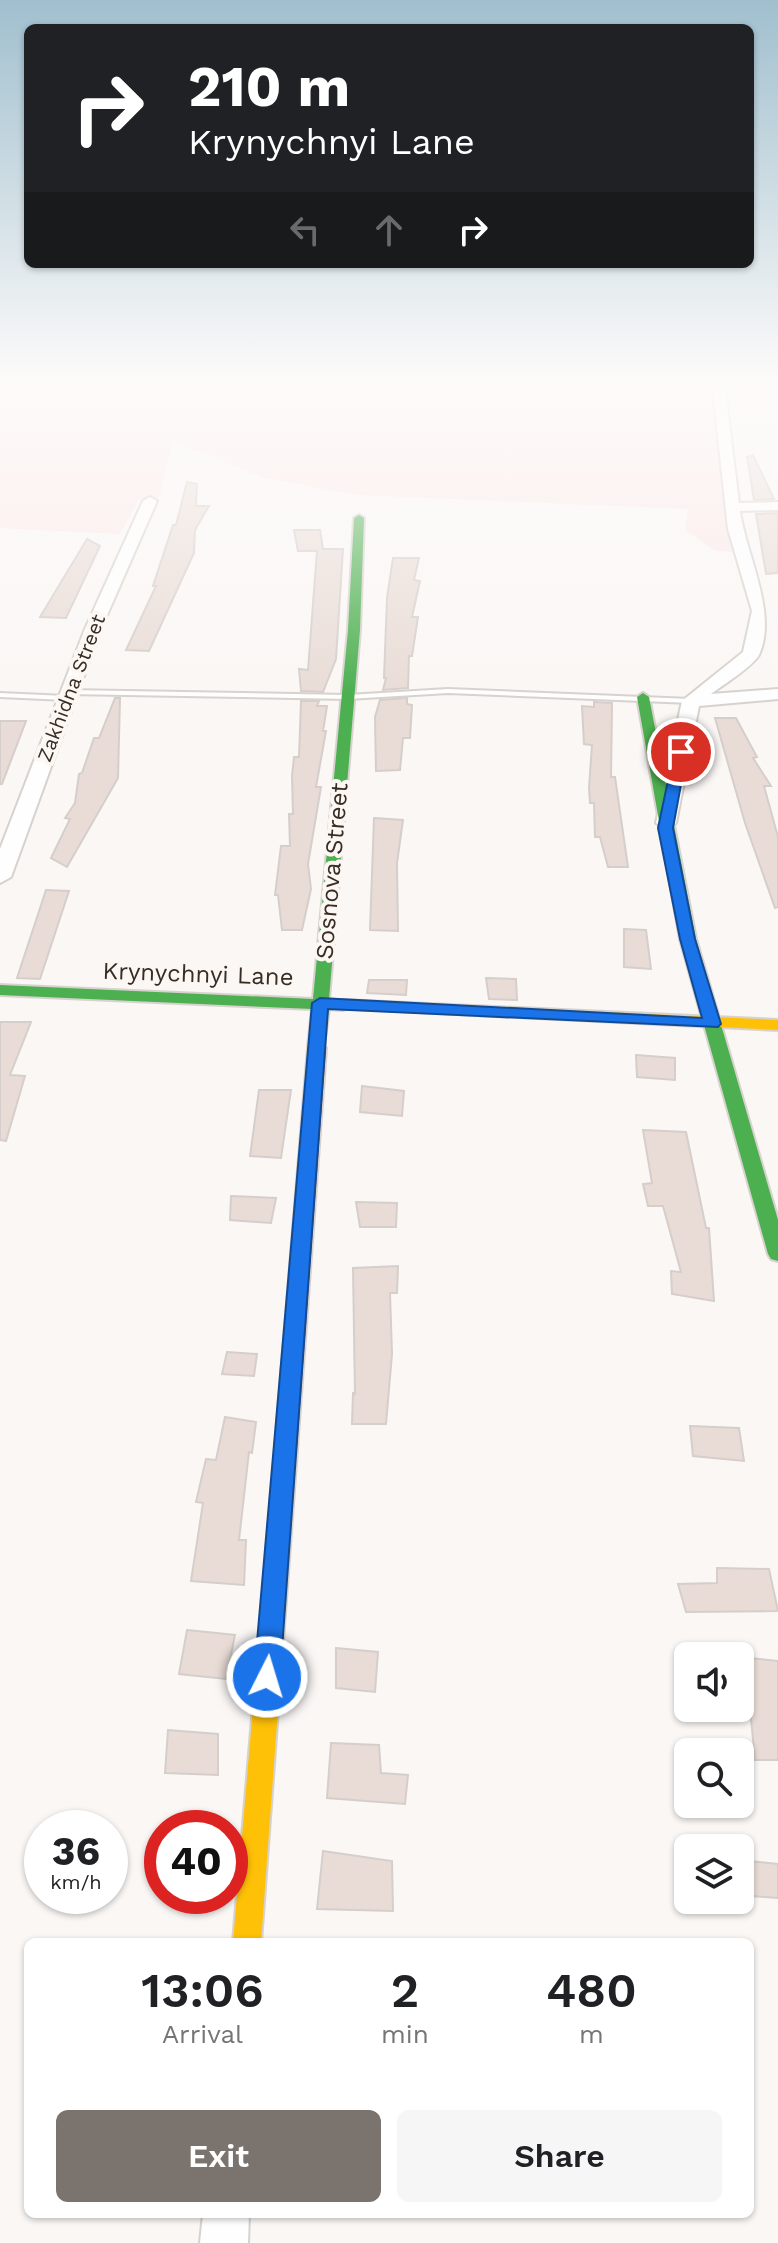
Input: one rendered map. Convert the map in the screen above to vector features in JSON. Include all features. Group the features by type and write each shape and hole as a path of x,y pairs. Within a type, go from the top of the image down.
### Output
{"street":[{"path":"666,828 691,701 751,654 760,611 735,529 730,486"},
{"name":"Zakhidna Street","path":"0,877 67,695 150,501"},
{"path":"732,507 778,506"},
{"name":"Sosnova Street","path":"247,1938 320,1003 348,697 359,518"},
{"path":"691,701 778,694"},
{"path":"643,697 688,939 778,1254"},
{"name":"Krynychnyi Lane","path":"0,990 778,1025"},
{"path":"224,2243 226,2218"}],"lane":[{"path":"0,695 348,697 448,691 691,701"}],"shaded area":[{"path":"0,486 162,486 159,498 139,499 120,534 0,528"},
{"path":"307,486 734,486 745,554 714,550 685,530 688,509 357,495"}],"building":[{"path":"186,486 197,486 196,506 209,506 195,530 194,553 149,651 126,650 156,586 153,586 173,525 176,525"},
{"path":"752,486 768,486 774,499 754,500"},
{"path":"778,513 778,573 766,574 756,514"},
{"path":"294,530 320,530 323,549 343,549 336,659 323,692 301,691 299,669 308,670 317,551 298,551"},
{"path":"87,539 100,546 66,618 40,617"},
{"path":"393,558 419,558 414,580 420,581 412,617 418,617 412,656 409,656 408,688 383,690 386,678 387,598"},
{"path":"115,698 120,698 118,778 67,867 51,858 70,819 65,818 75,803 79,774 94,738 99,738"},
{"path":"407,698 407,704 412,705 410,738 403,738 400,770 376,771 375,717 380,700"},
{"path":"301,701 319,701 317,706 327,706 323,731 326,731 316,787 321,787 308,864 311,889 302,930 282,930 278,895 275,895 281,846 290,846 289,814 293,814 292,776 294,757 299,757"},
{"path":"594,702 612,703 611,777 615,777 628,867 608,867 600,837 595,837 594,803 590,803 589,788 592,745 584,744 582,706 594,707"},
{"path":"715,718 736,718 757,757 753,758 771,786 764,786 778,837 778,907 775,908 745,823"},
{"path":"0,721 26,721 2,784 0,784"},
{"path":"374,818 403,820 397,863 398,931 370,930"},
{"path":"46,890 69,891 40,979 17,978"},
{"path":"624,929 646,930 651,969 624,967"},
{"path":"486,978 516,979 517,1000 489,999"},
{"path":"369,980 407,980 406,995 367,993"},
{"path":"0,1022 31,1022 10,1075 25,1076 6,1141 0,1140"},
{"path":"636,1055 675,1058 675,1080 637,1077"},
{"path":"362,1086 404,1091 402,1116 360,1112"},
{"path":"259,1090 291,1090 281,1158 250,1156"},
{"path":"643,1130 686,1132 706,1228 709,1228 714,1301 672,1294 671,1271 681,1272 663,1206 648,1206 643,1184 652,1183"},
{"path":"231,1196 276,1198 271,1223 230,1220"},
{"path":"356,1202 397,1203 396,1227 360,1227"},
{"path":"398,1266 397,1293 390,1293 392,1354 386,1424 352,1424 355,1394 353,1268"},
{"path":"227,1352 257,1354 254,1376 222,1374"},
{"path":"225,1417 256,1422 252,1453 249,1452 239,1540 246,1540 244,1585 191,1581 203,1503 196,1502 206,1459 216,1460"},
{"path":"690,1426 739,1428 744,1461 693,1456"},
{"path":"717,1568 769,1569 778,1611 686,1612 678,1584 717,1583"},
{"path":"187,1630 235,1635 226,1679 179,1674"},
{"path":"336,1648 378,1652 375,1692 336,1688"},
{"path":"754,1658 778,1661 778,1760 755,1760"},
{"path":"168,1730 218,1734 218,1775 165,1773"},
{"path":"331,1743 379,1745 381,1773 408,1775 405,1804 327,1798"},
{"path":"323,1851 392,1861 393,1911 317,1909"},
{"path":"754,1861 778,1864 778,1898 754,1896"}],"traffic: fast":[{"path":"317,1048 354,630 359,518"},
{"path":"643,697 688,939 778,1254"},
{"path":"0,990 343,1005"}],"traffic: slow":[{"path":"343,1005 778,1025"},
{"path":"247,1938 286,1449"}],"traffic: jam":[{"path":"286,1449 317,1048"}],"route":[{"path":"267,1677 320,1003 712,1024 688,939 666,828 681,752"}]}
